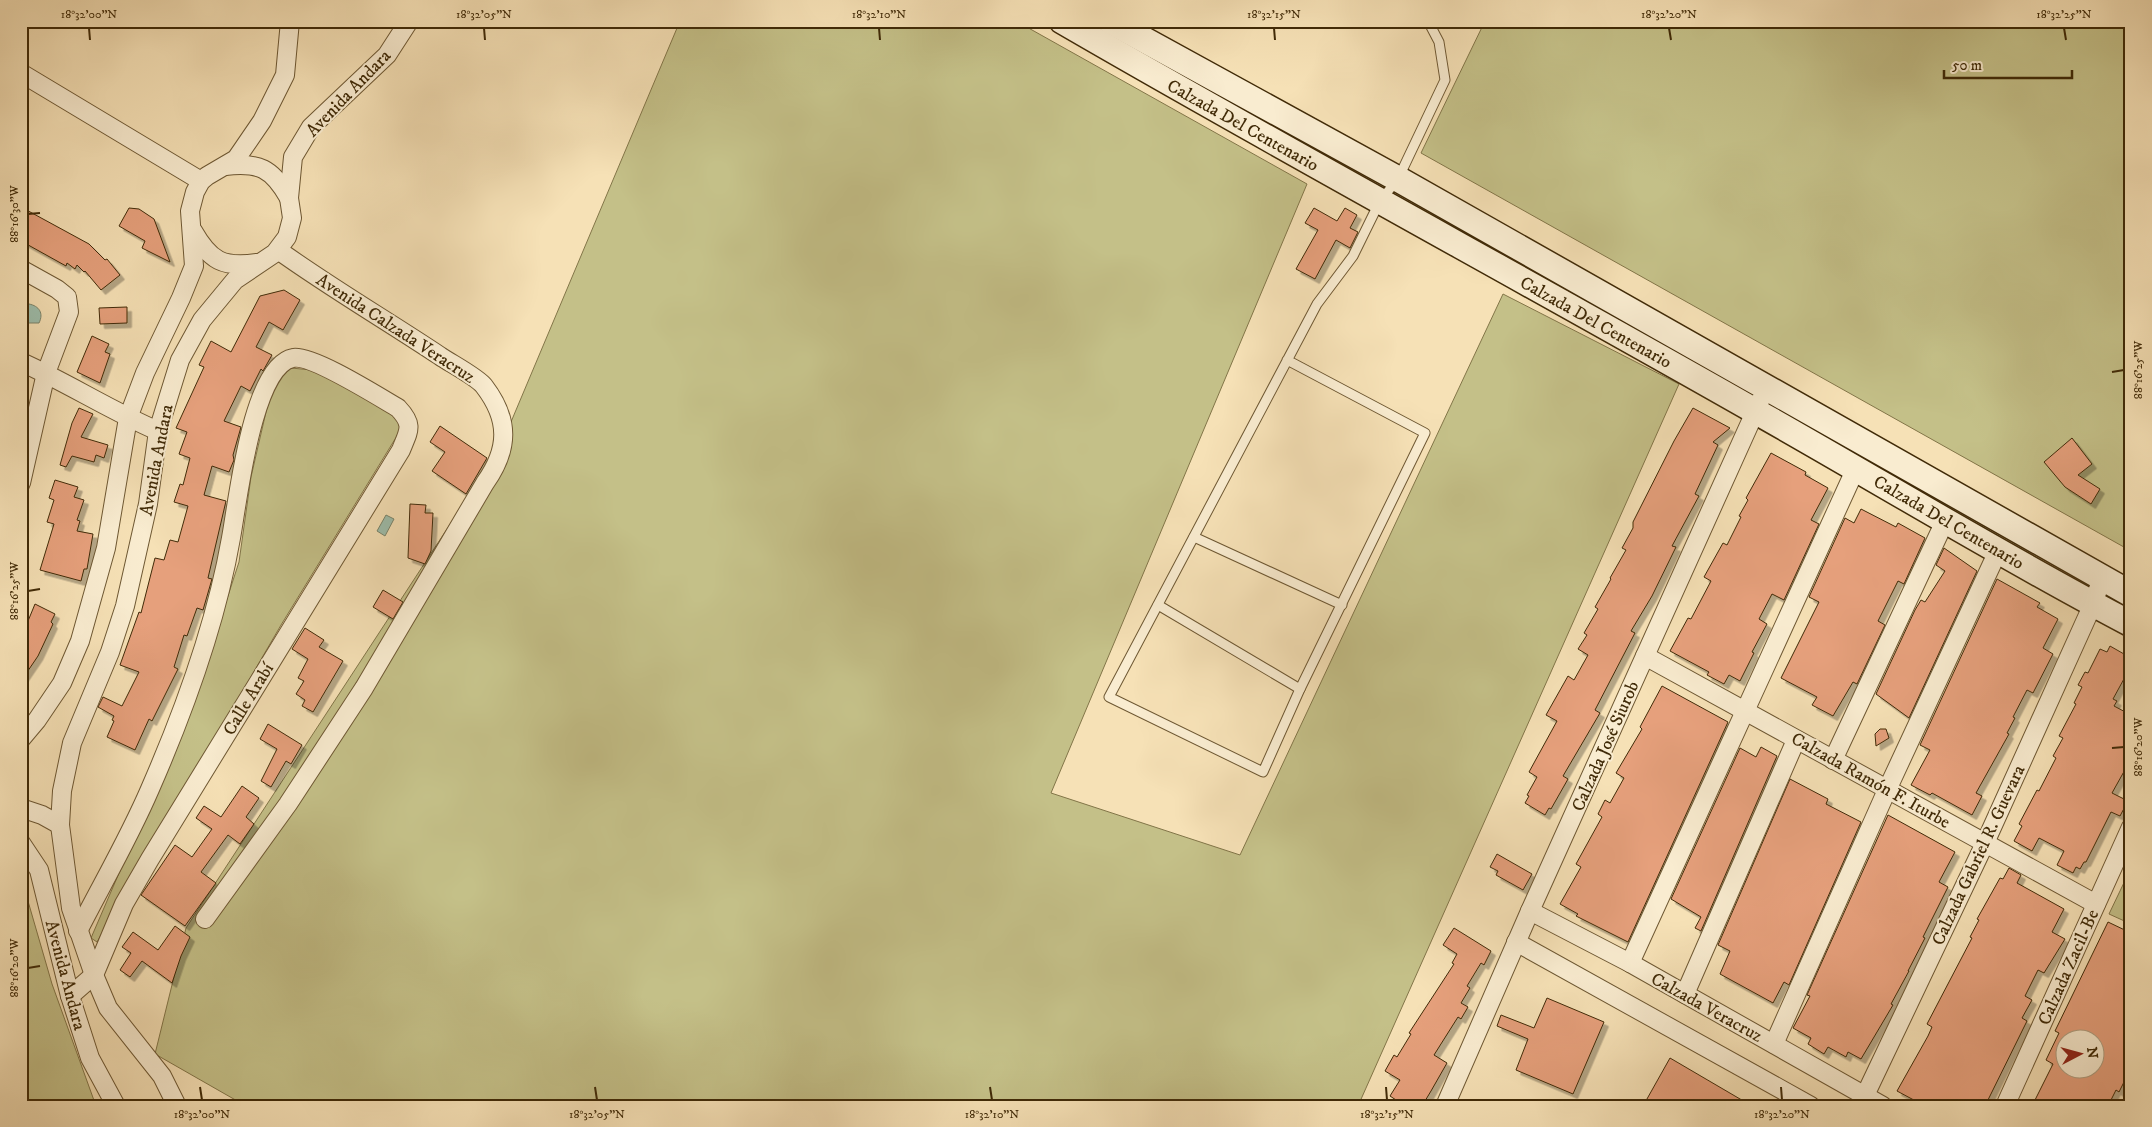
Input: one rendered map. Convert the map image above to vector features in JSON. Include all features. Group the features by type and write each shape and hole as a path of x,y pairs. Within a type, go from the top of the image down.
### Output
{"main road":[{"name":"Calzada Del Centenario","path":"1062,21 1856,468 1998,551 2131,624"},
{"name":"Calzada Del Centenario","path":"1110,21 1398,179 2131,594"}],"street":[{"path":"21,73 201,181 236,159 262,121 285,75 290,21"},
{"name":"Avenida Andara","path":"177,1106 162,1076 108,1008 94,975 71,908 60,825 62,792 72,743 110,652 128,597 148,504 158,431 180,360 202,320 235,280 278,250 287,237 292,218 289,198 293,157 311,127 387,55 410,21"},
{"path":"224,166 244,163 264,168 279,181 289,198"},
{"name":"Avenida Andara","path":"21,738 37,720 62,683 80,641 106,548 128,418 145,373 182,298 194,266 190,211 195,192 201,181"},
{"path":"192,231 202,248 218,261 238,266 257,263"},
{"name":"Avenida Calzada Veracruz","path":"205,919 288,804 364,688 496,467 503,448 501,418 483,385 319,280 278,250"},
{"path":"21,269 57,289 66,297 69,312 46,373 21,483"},
{"name":"Calle Arabí","path":"78,931 150,791 179,719 203,648 228,556 250,435 259,400 275,368 293,358 310,360 398,408 407,417 410,427 401,450 124,904 94,975"},
{"path":"21,362 46,373 128,418 158,431"},
{"name":"Calzada José Siurob","path":"1445,1106 1516,942 1755,411 1768,389"},
{"path":"1630,963 1856,468"},
{"path":"1833,760 1945,521"},
{"path":"1774,1044 1887,790 1998,551"},
{"name":"Calzada Gabriel R. Guevara","path":"1862,1100 1985,843 2093,604 2102,578"},
{"name":"Calzada Ramón F. Iturbe","path":"1646,656 2096,904"},
{"path":"1685,994 1796,740"},
{"path":"21,808 42,815 60,825"},
{"name":"Calzada Zacil-Be","path":"2006,1106 2131,827"},
{"name":"Avenida Andara","path":"21,843 39,870 70,996 90,1058 116,1106"},
{"name":"Calzada Veracruz","path":"1530,911 1630,963 1774,1044 1862,1100 1883,1106"},
{"name":"Calzada Veracruz","path":"1516,942 1811,1106"},
{"path":"70,996 94,975"}],"lane":[{"path":"1287,360 1425,433 1300,689 1263,772 1109,697 1287,360 1317,304 1353,256 1380,201 1398,179 1446,80 1439,42 1428,21"},
{"path":"1194,537 1342,605"},
{"path":"1158,605 1300,689"}],"shaded area":[{"path":"680,21 1016,21 1307,184 1051,793 1240,855 1503,294 1679,384 1358,1106 246,1106 155,1054 186,928 500,448"},
{"path":"1485,21 2131,21 2131,551 1421,153"},
{"path":"29,304 35,306 40,311 39,323 28,323 28,318 24,318 21,313 26,310 25,306"},
{"path":"291,368 312,370 394,412 401,419 400,431 281,625 97,942 91,938 195,697 239,562 251,477 272,386"},
{"path":"386,515 394,519 385,536 377,531"},
{"path":"2131,868 2131,924 2109,914"},
{"path":"21,877 52,984 96,1106 21,1106"}],"building":[{"path":"21,207 89,244 105,260 107,259 120,275 101,290 85,271 77,265 75,269 67,263 66,266 21,241"},
{"path":"129,208 139,209 154,219 170,262 142,248 145,241 119,226"},
{"path":"1314,208 1337,221 1345,208 1357,215 1350,228 1358,232 1350,248 1336,240 1315,279 1296,269 1318,230 1305,223"},
{"path":"284,290 300,300 283,330 269,322 256,347 272,355 263,371 261,369 250,391 241,386 224,421 241,427 233,455 234,460 229,472 212,466 204,495 226,501 208,578 212,579 203,610 197,608 187,636 184,635 174,667 178,669 152,721 149,719 135,750 107,737 114,721 112,720 114,716 98,707 103,697 122,706 139,672 120,665 139,612 141,613 155,558 164,560 170,540 178,542 188,506 174,502 180,484 183,485 190,458 179,454 187,432 176,428 204,367 199,365 211,341 231,352 260,296"},
{"path":"127,307 127,323 100,324 99,308"},
{"path":"92,336 109,344 105,352 110,354 100,383 77,372"},
{"path":"79,408 93,414 81,437 108,445 104,458 96,455 94,462 72,456 66,467 60,465 72,423"},
{"path":"1693,408 1730,428 1713,442 1718,445 1695,494 1699,496 1672,546 1676,547 1652,596 1631,631 1635,633 1595,710 1600,713 1563,776 1568,779 1551,809 1549,808 1545,815 1525,803 1529,796 1527,795 1537,777 1529,772 1557,721 1546,715 1568,676 1574,680 1588,655 1578,649 1587,635 1584,633 1598,609 1595,607 1626,550 1622,548 1633,528 1633,522"},
{"path":"440,426 487,458 466,494 432,471 445,452 430,442"},
{"path":"2072,438 2092,464 2078,475 2100,489 2091,504 2065,487 2044,462"},
{"path":"1771,453 1806,472 1805,475 1828,488 1811,520 1819,524 1784,600 1772,594 1759,619 1767,624 1752,652 1754,653 1740,681 1729,675 1724,684 1707,675 1709,672 1670,651 1688,618 1691,619 1711,581 1704,577 1723,543 1727,545 1748,500 1746,498"},
{"path":"55,480 78,487 74,497 84,500 77,520 80,521 77,531 93,534 87,569 84,569 81,581 40,570 54,524 47,522 54,500 49,498"},
{"path":"410,504 426,505 425,513 433,513 431,551 425,564 408,558"},
{"path":"1861,509 1896,527 1898,523 1925,538 1904,584 1898,581 1878,621 1885,625 1857,684 1853,682 1833,716 1812,705 1817,697 1781,678 1819,602 1809,597 1845,518 1854,523"},
{"path":"1944,548 1977,571 1909,718 1876,694 1915,610 1921,600 1925,602 1945,571 1936,565"},
{"path":"1997,579 2040,603 2037,607 2058,619 2043,648 2053,654 2033,693 2027,690 2013,717 2015,718 2007,733 2009,734 1976,793 1982,796 1972,815 1932,793 1930,795 1911,785 1930,750 1920,745"},
{"path":"383,590 403,602 393,619 373,607"},
{"path":"35,604 55,614 51,622 53,624 38,656 21,681 21,638"},
{"path":"305,628 324,640 319,647 343,661 313,712 302,706 305,700 296,694 304,681 298,678 308,659 292,649"},
{"path":"2110,646 2131,658 2131,666 2113,699 2117,701 2114,706 2131,715 2131,759 2112,793 2128,801 2120,816 2111,812 2086,862 2084,862 2080,869 2076,867 2073,873 2057,865 2064,851 2039,838 2032,851 2014,841 2022,826 2019,824 2056,758 2053,756 2063,738 2059,736 2076,704 2074,703 2082,687 2078,685 2085,672 2088,673 2100,649 2107,652"},
{"path":"1662,686 1728,722 1628,942 1576,916 1578,914 1560,904 1581,867 1576,864 1602,817 1598,814 1605,800 1610,803 1624,778 1616,773 1642,729 1640,727"},
{"path":"268,724 302,745 291,764 286,761 271,787 261,781 277,749 260,739"},
{"path":"1880,729 1886,729 1889,738 1876,746 1875,734"},
{"path":"1761,747 1777,756 1701,931 1695,928 1701,917 1671,899 1740,748 1756,757"},
{"path":"1790,779 1828,799 1826,804 1861,822 1789,985 1784,982 1773,1003 1720,974 1730,951 1718,945"},
{"path":"242,786 259,798 246,817 254,824 240,844 228,835 201,872 216,883 185,926 141,895 175,845 192,857 212,829 196,818 204,806 221,817"},
{"path":"1888,815 1955,852 1939,882 1948,887 1923,937 1925,938 1909,971 1891,1004 1893,1005 1861,1059 1848,1052 1846,1057 1828,1047 1824,1054 1808,1044 1811,1038 1793,1028 1810,996 1807,995"},
{"path":"1497,854 1532,874 1523,890 1496,875 1498,871 1490,867"},
{"path":"2009,868 2021,875 2017,883 2064,909 2052,932 2065,939 2044,973 2038,970 2025,996 2032,1000 2022,1018 2027,1021 1985,1106 1975,1101 1972,1106 1925,1106 1897,1091 1928,1036 1932,1027 1927,1024 1972,938 1970,937 1979,920 1977,919 2000,878 2003,879"},
{"path":"2108,922 2131,933 2131,1068 2119,1092 2116,1090 2108,1106 2032,1106 2053,1064 2046,1060 2054,1043 2054,1080 2104,1080 2104,1030 2055,1030"},
{"path":"175,926 190,937 172,983 142,961 130,977 120,970 131,953 122,947 133,932 158,950"},
{"path":"1454,928 1491,951 1484,965 1481,963 1467,986 1470,988 1461,1003 1468,1007 1461,1019 1458,1017 1434,1055 1447,1063 1422,1106 1405,1106 1390,1096 1400,1080 1385,1071 1394,1055 1397,1057 1411,1034 1409,1033 1454,964 1452,963 1457,954 1443,945"},
{"path":"1547,998 1604,1022 1573,1094 1516,1070 1528,1039 1497,1026 1501,1015 1534,1028"},
{"path":"1670,1058 1752,1106 1643,1106"}]}
